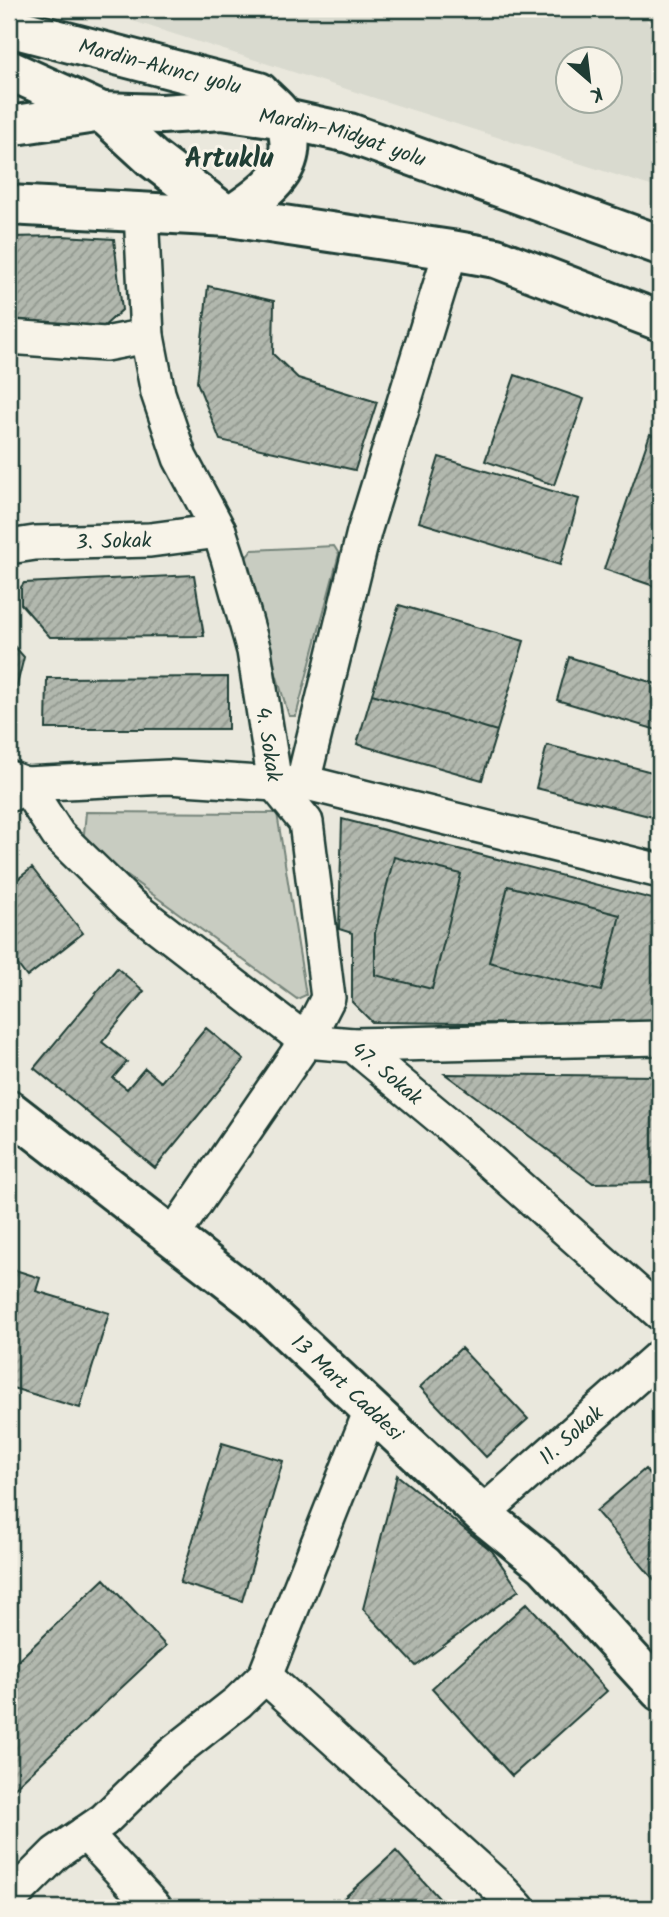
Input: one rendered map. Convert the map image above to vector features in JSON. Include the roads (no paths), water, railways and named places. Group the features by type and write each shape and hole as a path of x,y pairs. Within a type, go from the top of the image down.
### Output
{"main road":[{"name":"Mardin-Akıncı yolu","path":"9,27 272,105"},
{"path":"9,70 102,112 152,158 229,217"},
{"name":"Mardin-Midyat yolu","path":"9,126 102,112 162,114 272,105 660,245"},
{"path":"229,217 264,193 281,174 290,150 272,105"},
{"path":"9,205 229,217 496,258 660,321"},
{"name":"13 Mart Caddesi","path":"9,1115 254,1300 482,1514 545,1565 653,1671"}],"street":[{"name":"4. Sokak","path":"141,212 147,336 158,393 180,458 219,531 289,783 306,822 328,998 306,1041 172,1237"},
{"path":"289,783 451,250"},
{"path":"9,337 105,344 147,336"},
{"name":"3. Sokak","path":"9,547 35,543 150,540 219,531"},
{"path":"14,786 168,777 289,783 660,871"},
{"path":"14,786 58,835 130,905 306,1041"},
{"path":"353,1045 660,1038"},
{"name":"47. Sokak","path":"306,1041 353,1045 448,1124 660,1313"},
{"name":"11. Sokak","path":"482,1514 660,1356"},
{"path":"9,1900 56,1853 104,1820 172,1754 238,1702 265,1676 372,1410"},
{"path":"265,1676 518,1908"},
{"path":"85,1833 155,1908"}],"district":[{"name":"Artuklu","path":"229,157"}]}
